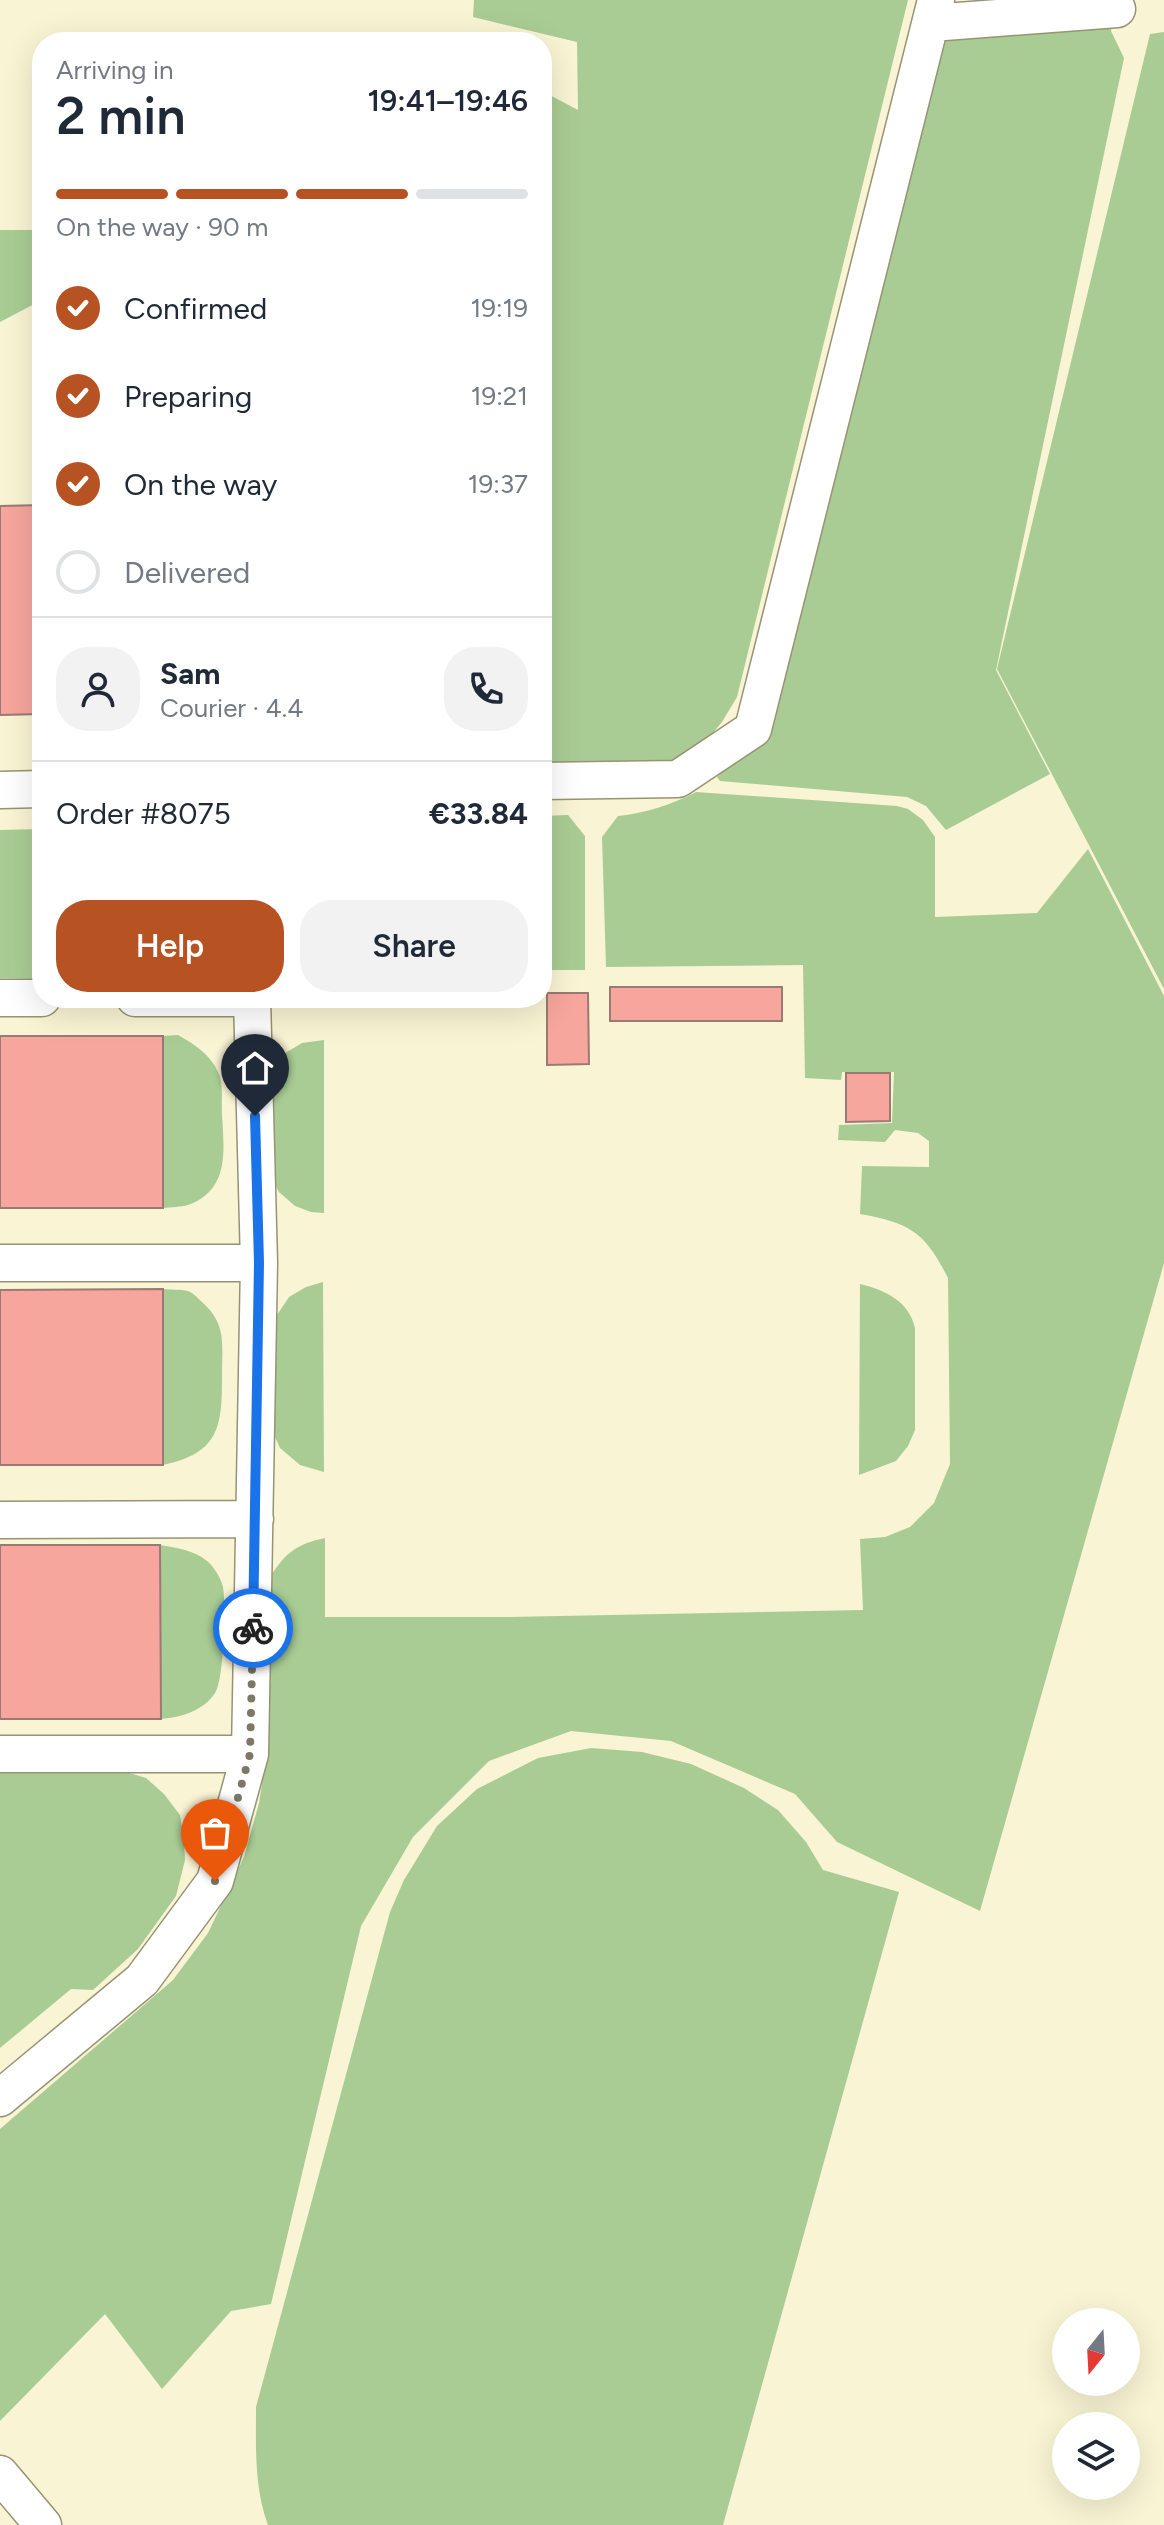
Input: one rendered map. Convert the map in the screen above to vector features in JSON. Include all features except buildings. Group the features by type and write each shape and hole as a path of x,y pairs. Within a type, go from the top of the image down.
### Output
{"street":[{"path":"552,781 678,779 753,729 933,11 1117,9"},
{"path":"0,790 32,789"},
{"path":"0,998 32,998"},
{"path":"0,2098 142,1980 215,1881 250,1754 259,1263 252,1008"},
{"path":"0,1263 259,1263"},
{"path":"0,1520 255,1519"},
{"path":"0,1754 250,1754"},
{"path":"0,2474 43,2525"}],"green space":[{"path":"474,0 908,0 737,697 702,746 673,765 552,779 552,96 578,110 577,42 552,36 552,32 535,32 473,17"},
{"path":"1113,21 1111,31 1124,58 996,670 1050,774 946,830 926,806 907,797 720,781 717,777 751,743 943,43 958,34"},
{"path":"1164,32 1164,989 997,669 1150,34"},
{"path":"0,230 32,230 32,305 0,322"},
{"path":"696,792 908,809 923,820 935,837 935,917 1037,913 1088,849 1164,996 1164,1263 980,1911 837,1842 795,1794 671,1741 571,1731 489,1761 413,1837 361,1926 271,2304 231,2311 162,2389 105,2314 0,2421 0,2129 173,1980 208,1933 244,1857 259,1803 268,1745 270,1577 287,1555 300,1546 325,1538 325,1617 863,1610 860,1539 885,1537 910,1527 934,1503 950,1464 948,1278 932,1250 914,1232 892,1221 860,1214 862,1166 929,1167 929,1141 918,1133 895,1130 885,1142 838,1140 839,1125 892,1123 894,1072 842,1072 841,1080 805,1078 803,965 606,967 602,837 618,816 658,808"},
{"path":"568,815 585,836 585,970 552,970 552,816"},
{"path":"32,829 32,979 0,978 0,830"},
{"path":"178,1035 206,1055 220,1076 222,1168 211,1190 202,1198 188,1205 163,1208 163,1036"},
{"path":"324,1040 324,1213 295,1206 279,1192 269,1173 270,1075 282,1055 302,1043"},
{"path":"323,1282 324,1472 300,1465 280,1448 269,1424 271,1324 289,1297"},
{"path":"860,1284 895,1298 912,1319 915,1328 915,1430 896,1461 859,1475"},
{"path":"163,1289 188,1291 210,1310 219,1327 222,1354 221,1409 214,1435 196,1453 163,1465"},
{"path":"160,1545 202,1557 217,1573 224,1596 222,1658 215,1693 191,1712 161,1719"},
{"path":"591,1748 642,1752 691,1764 744,1788 778,1810 806,1842 823,1870 899,1892 723,2525 268,2525 258,2482 256,2407 390,1912 404,1880 437,1826 477,1789 538,1758"},
{"path":"0,1771 123,1771 146,1778 164,1794 180,1815 185,1860 176,1896 138,1949 93,1990 71,1989 0,2048"}],"way so far":[{"path":"215,1881 250,1754 253,1628"}],"route":[{"path":"253,1628 259,1263 255,1116"}]}
